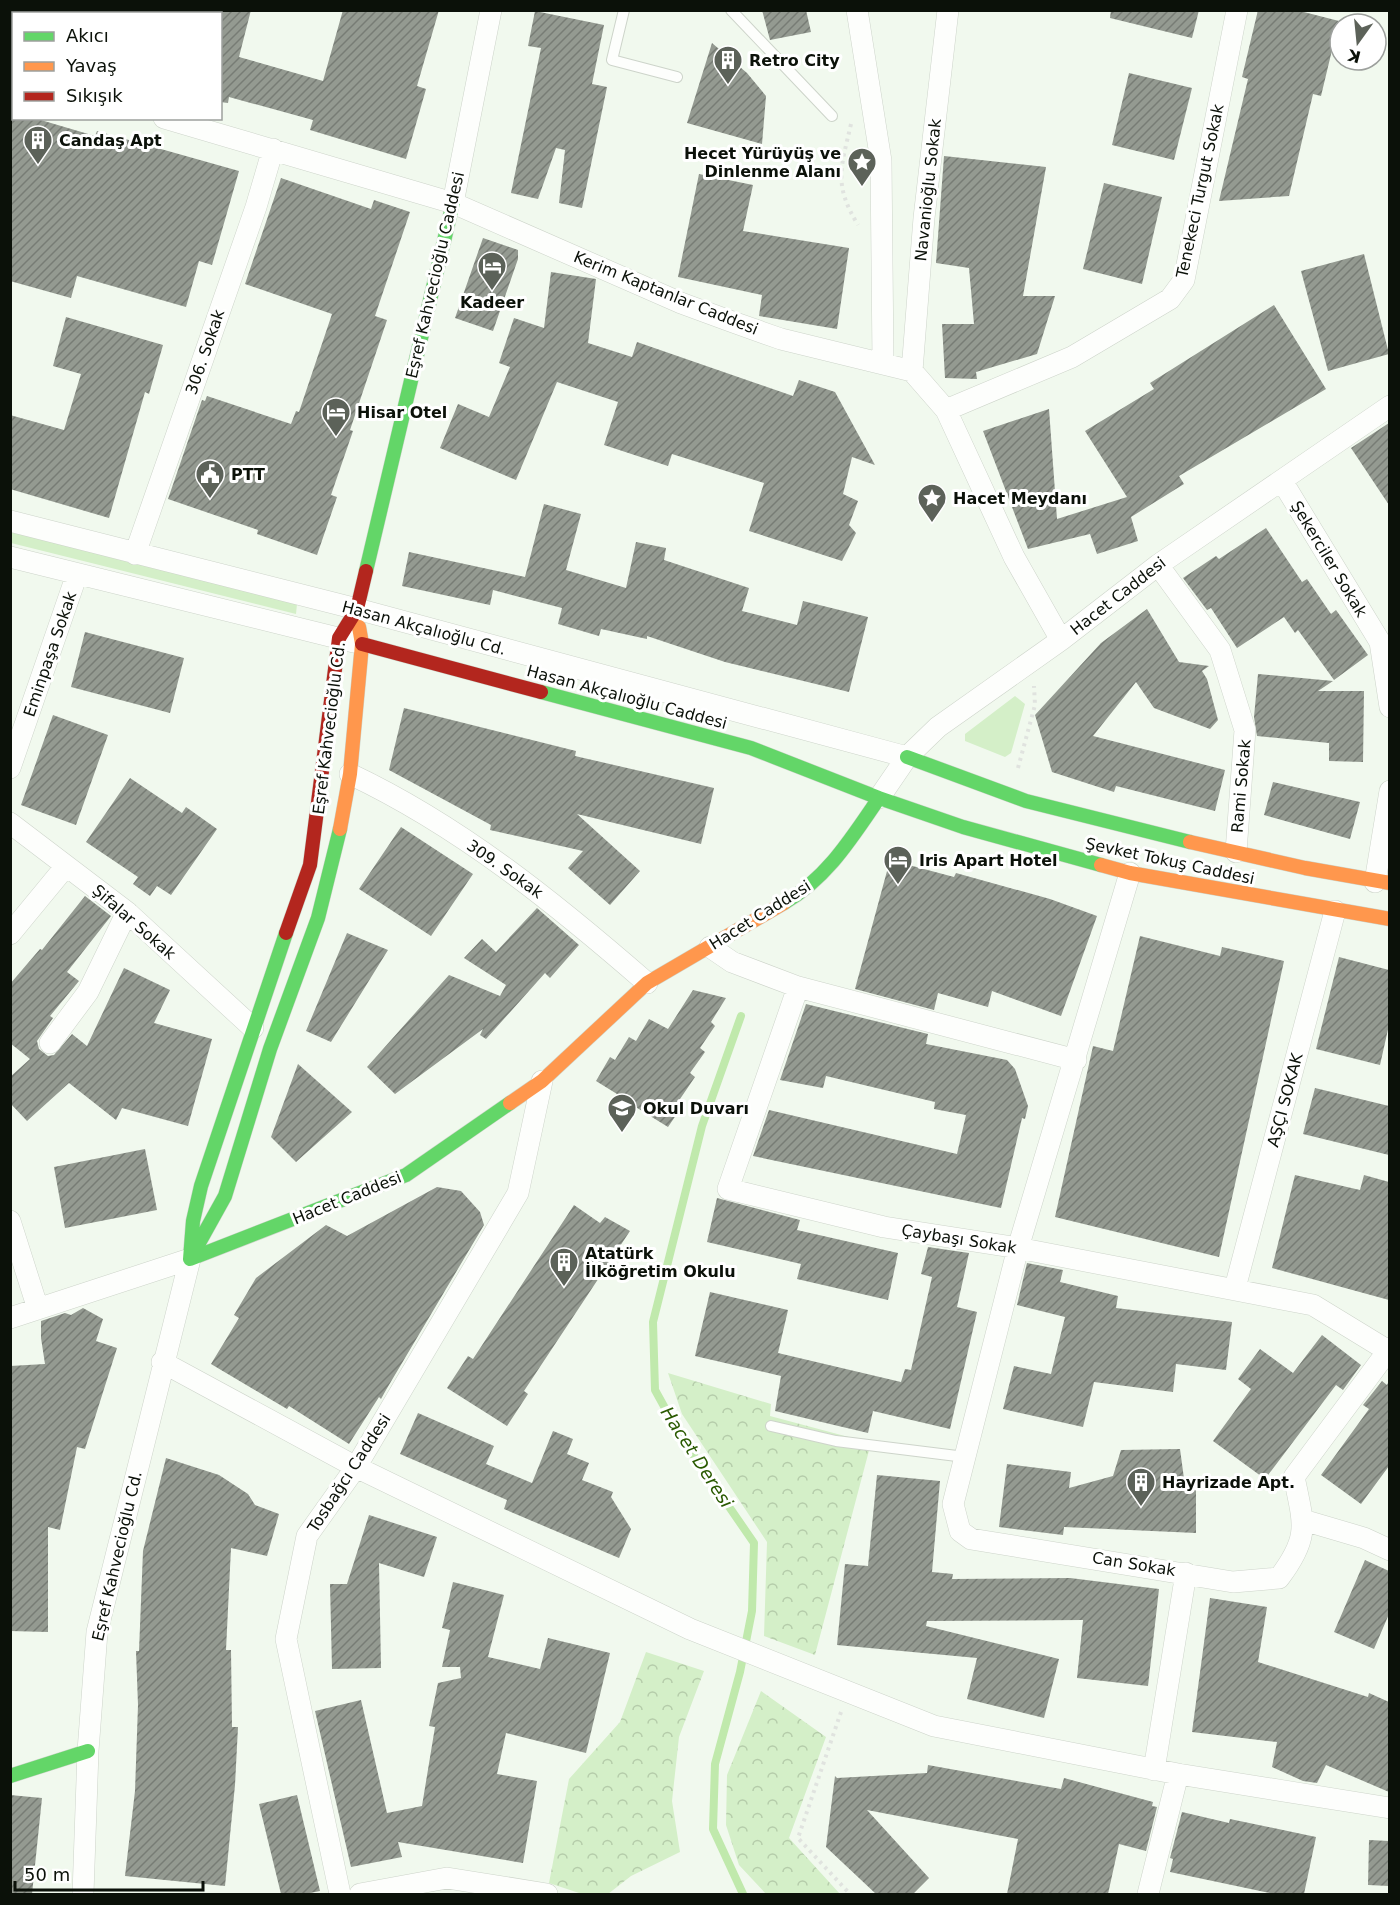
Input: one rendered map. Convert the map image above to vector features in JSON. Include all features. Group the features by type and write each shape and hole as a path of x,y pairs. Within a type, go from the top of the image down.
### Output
{"street":[{"name":"Eşref Kahvecioğlu Caddesi","path":"357,609 453,203 491,10"},
{"path":"857,10 881,160 883,362"},
{"name":"Navanioğlu Sokak","path":"912,371 924,218 948,10"},
{"name":"Tenekeci Turgut Sokak","path":"946,410 1072,357 1162,304 1177,290 1184,280 1237,10"},
{"name":"Kerim Kaptanlar Caddesi","path":"171,120 453,203 681,303 729,321 781,339 883,362 912,371"},
{"name":"306. Sokak","path":"135,554 256,207 273,149"},
{"path":"912,371 946,410 1014,557 1061,640"},
{"name":"Hacet Caddesi","path":"190,1259 406,1175 542,1081 647,983 804,891 839,857 907,757 938,727 1061,640 1158,565 1389,406"},
{"name":"Şekerciler Sokak","path":"1282,481 1380,642 1389,707"},
{"name":"Hasan Akçalıoğlu Cd.","path":"10,521 357,609 907,757"},
{"name":"Hasan Akçalıoğlu Cd.","path":"10,557 362,644"},
{"name":"Rami Sokak","path":"1158,565 1220,650 1245,730 1236,852"},
{"name":"Eminpaşa Sokak","path":"10,768 77,574"},
{"name":"Eşref Kahvecioğlu Cd.","path":"83,1894 88,1751 97,1632 162,1362 190,1259 193,1221 201,1186 310,865 339,638 357,609"},
{"name":"Eşref Kahvecioğlu Cd.","path":"190,1259 225,1196 270,1049 318,918 333,864 350,774 362,644 357,609"},
{"name":"Hasan Akçalıoğlu Caddesi","path":"362,644 751,748 879,798"},
{"name":"Şevket Tokuş Caddesi","path":"907,757 1026,801 1236,852 1382,883"},
{"name":"309. Sokak","path":"350,774 381,789 499,862 580,925 647,983"},
{"path":"1382,883 1389,790"},
{"name":"Şevket Tokuş Caddesi","path":"879,798 963,827 1130,873 1389,919"},
{"name":"Şifalar Sokak","path":"10,823 127,912 253,1028"},
{"path":"10,934 66,866"},
{"path":"965,1457 1018,1248 1130,873"},
{"name":"AŞÇI SOKAK","path":"1235,1288 1335,911"},
{"path":"50,1043 88,992 127,912"},
{"path":"710,947 732,962 798,987 1076,1060"},
{"name":"Çaybaşı Sokak","path":"798,987 728,1189 884,1227 1018,1248 1235,1288 1313,1305 1389,1350"},
{"name":"Tosbağcı Caddesi","path":"340,1894 286,1639 307,1536 356,1467 518,1193 542,1081"},
{"path":"225,1196 240,1215 260,1232"},
{"path":"10,1221 38,1309"},
{"path":"10,1318 190,1259"},
{"path":"1389,1350 1294,1477 1303,1520 1364,1538 1389,1550"},
{"path":"162,1362 356,1467 690,1629 934,1726 1154,1770 1389,1808"},
{"name":"Can Sokak","path":"965,1457 953,1504 960,1531 972,1539 1233,1582 1279,1578 1298,1553 1303,1520"},
{"path":"1154,1770 1186,1573"},
{"path":"10,1776 88,1751"},
{"path":"1148,1894 1178,1774"},
{"path":"360,1894 447,1878 547,1894"}],"lane":[{"path":"624,10 612,60 677,77"},
{"path":"730,10 832,116"},
{"path":"771,1426 836,1441 965,1457"}],"path":[{"path":"851,121 840,176 845,202 859,226 883,248"},
{"path":"1018,768 1035,705 1034,679"},
{"path":"848,1692 798,1838 850,1894"}],"green space":[{"path":"10,531 297,604 296,614 11,543"},
{"path":"1015,696 1025,704 1011,753 1005,757 965,741 965,734"},
{"path":"668,1373 771,1404 770,1416 871,1443 815,1655 764,1636 767,1542 682,1414"},
{"path":"646,1652 704,1671 679,1737 672,1801 680,1852 631,1876 608,1894 582,1894 549,1883 569,1779 620,1722"},
{"path":"761,1691 826,1737 789,1838 840,1894 766,1894 739,1865 726,1825 727,1775"}],"building":[{"path":"220,10 251,10 239,57 323,81 343,10 439,10 417,86 426,89 406,159 310,130 313,120 229,97 228,103 222,102 222,12"},
{"path":"762,10 806,10 811,32 770,40"},
{"path":"1111,10 1199,10 1192,38 1110,18"},
{"path":"1258,10 1296,10 1328,18 1328,67 1321,96 1313,94 1289,196 1219,201 1248,79 1242,77"},
{"path":"535,11 604,25 592,84 607,87 582,208 559,203 565,150 556,148 538,199 511,193 541,48 528,46"},
{"name":"Retro City","path":"712,43 747,73 766,96 762,144 687,123"},
{"path":"1129,73 1192,88 1174,160 1112,145"},
{"path":"10,118 12,120 41,120 95,136 97,131 239,171 212,265 199,261 186,307 77,276 71,298 10,281"},
{"path":"944,156 1046,167 1023,296 1055,296 1037,354 976,372 977,379 945,378 942,324 974,324 969,268 936,263"},
{"path":"699,174 753,185 743,231 849,248 837,329 759,316 762,295 678,277"},
{"path":"281,178 371,209 374,200 410,212 375,316 387,320 350,430 353,431 331,495 337,497 317,555 257,534 258,530 168,499 202,400 205,401 207,396 291,424 296,411 299,412 332,314 245,284"},
{"path":"1104,183 1162,197 1142,284 1083,269"},
{"path":"483,238 518,250 518,259 493,331 455,318"},
{"path":"1364,254 1389,354 1328,371 1301,271"},
{"path":"551,272 596,279 588,343 632,357 637,342 793,396 799,380 835,392 875,465 852,457 843,494 858,501 849,525 856,533 842,561 749,531 764,483 672,454 668,466 604,445 618,402 557,382 516,480 440,448 458,404 489,417 510,367 499,363 514,318 544,328"},
{"path":"1274,305 1326,389 1179,476 1184,484 1131,517 1138,541 1097,554 1090,534 1028,549 983,431 1049,409 1057,519 1127,497 1085,431 1154,389 1150,383"},
{"path":"66,317 163,345 149,394 145,392 109,518 10,489 10,415 64,430 81,374 53,366"},
{"path":"1389,423 1389,505 1351,448"},
{"path":"544,504 581,514 566,570 626,588 636,542 666,548 664,560 749,588 742,611 797,625 803,601 868,617 849,692 725,662 647,636 647,639 601,629 599,636 558,624 562,608 493,590 490,605 402,586 409,552 525,577"},
{"path":"1266,528 1302,582 1307,579 1331,614 1336,610 1368,655 1334,680 1298,630 1295,633 1284,617 1237,648 1211,608 1207,610 1183,578 1216,556 1219,559"},
{"path":"1147,609 1179,662 1209,666 1202,671 1207,679 1218,720 1210,729 1154,708 1136,682 1093,736 1225,770 1215,811 1116,786 1114,792 1052,772 1035,715 1101,643"},
{"path":"85,632 184,658 170,713 71,687"},
{"path":"1258,674 1333,681 1318,691 1364,691 1363,762 1329,761 1329,743 1257,736 1254,717"},
{"path":"404,708 576,751 575,756 714,788 701,844 577,814 640,871 610,905 568,868 583,851 490,830 491,825 389,770"},
{"path":"53,715 108,735 76,825 21,805"},
{"path":"130,778 182,813 186,807 217,829 171,895 157,886 150,896 133,884 138,877 86,842"},
{"path":"1273,782 1360,802 1350,839 1264,815"},
{"path":"401,827 473,874 431,936 359,889"},
{"path":"890,860 954,877 956,873 1050,899 1097,916 1061,1016 992,991 988,1007 938,993 934,1010 855,989"},
{"path":"85,896 111,916 67,972 79,981 50,1016 53,1018 37,1041 39,1049 48,1056 54,1055 72,1034 87,1046 124,968 170,990 154,1023 212,1039 188,1126 122,1108 116,1120 69,1083 27,1121 10,1103 10,1077 30,1059 10,1043 10,984 40,949 42,950"},
{"path":"537,908 579,945 550,978 545,973 486,1039 480,1035 483,1029 395,1094 367,1067 449,975 500,996 506,985 464,958 482,939 496,952"},
{"path":"347,933 388,950 331,1042 306,1031"},
{"path":"1140,936 1220,956 1222,947 1284,961 1219,1257 1055,1217 1093,1046 1113,1051"},
{"path":"1339,957 1389,970 1389,1025 1380,1065 1316,1049"},
{"path":"693,990 726,998 711,1022 715,1026 700,1048 705,1052 690,1073 695,1077 680,1099 685,1102 668,1127 634,1106 630,1112 612,1102 617,1094 596,1081 610,1057 615,1060 629,1037 636,1041 649,1019 668,1029"},
{"path":"806,1004 928,1034 926,1044 1007,1060 1015,1069 1028,1106 1025,1119 1022,1118 1001,1208 753,1156 769,1110 957,1154 966,1115 934,1109 935,1102 826,1076 823,1088 780,1080"},
{"path":"298,1064 352,1112 296,1162 271,1137"},
{"path":"1315,1088 1389,1106 1389,1155 1303,1134"},
{"path":"145,1149 157,1210 65,1228 54,1167"},
{"path":"1295,1175 1360,1190 1364,1175 1389,1182 1389,1300 1272,1268"},
{"path":"437,1187 461,1191 480,1212 484,1225 381,1399 379,1397 349,1444 289,1406 287,1409 211,1364 239,1318 234,1315 256,1278 326,1225 347,1236"},
{"path":"717,1198 800,1220 797,1230 898,1253 888,1300 797,1279 801,1264 707,1242"},
{"name":"Atatürk İlköğretim Okulu","path":"574,1205 600,1223 605,1217 630,1231 524,1391 528,1394 507,1426 447,1388 468,1356 473,1359"},
{"path":"928,1247 969,1253 957,1307 977,1312 950,1429 873,1411 868,1433 775,1411 781,1376 695,1356 710,1292 788,1310 778,1353 901,1382 905,1369 911,1370 932,1277 921,1274"},
{"path":"1027,1263 1063,1270 1060,1282 1118,1296 1116,1308 1232,1322 1226,1370 1176,1364 1173,1392 1094,1382 1083,1427 1003,1409 1014,1366 1051,1374 1065,1317 1017,1305"},
{"path":"83,1308 103,1319 96,1341 117,1348 85,1449 77,1447 60,1530 48,1527 48,1632 10,1631 10,1366 45,1364 41,1321 65,1313 71,1315"},
{"path":"1322,1335 1361,1365 1343,1390 1336,1385 1265,1479 1213,1441 1251,1389 1238,1379 1260,1349 1293,1373"},
{"path":"1382,1381 1387,1385 1389,1381 1389,1466 1361,1504 1321,1475 1369,1409 1363,1405"},
{"path":"418,1413 494,1446 486,1464 532,1483 553,1431 573,1439 567,1454 589,1463 582,1480 613,1492 611,1497 631,1529 619,1558 504,1509 507,1500 400,1454"},
{"name":"Hayrizade Apt.","path":"1180,1449 1185,1486 1196,1485 1196,1533 1064,1527 1063,1535 999,1527 1007,1464 1071,1472 1069,1488 1113,1476 1121,1450"},
{"path":"166,1458 219,1475 248,1494 255,1505 279,1514 267,1556 231,1548 226,1650 231,1650 232,1727 238,1727 225,1886 125,1876 135,1791 138,1705 136,1651 139,1651 143,1551"},
{"path":"877,1475 940,1481 932,1572 953,1574 952,1579 1070,1578 1159,1589 1148,1686 1077,1678 1083,1620 927,1621 926,1626 1059,1659 1044,1718 967,1699 977,1658 837,1645 845,1564 868,1566"},
{"path":"369,1515 437,1537 424,1577 379,1563 381,1668 332,1669 330,1584 347,1584"},
{"path":"1365,1560 1389,1571 1389,1614 1374,1649 1334,1632"},
{"path":"453,1582 504,1595 488,1657 540,1669 548,1638 610,1653 586,1753 506,1733 497,1774 537,1781 523,1863 398,1842 402,1857 351,1867 315,1711 361,1700 387,1813 422,1806 435,1727 429,1726 438,1683 461,1678 460,1667 442,1667 450,1630 442,1628"},
{"path":"1210,1598 1267,1607 1258,1662 1368,1697 1369,1693 1389,1702 1389,1792 1326,1765 1317,1783 1303,1781 1272,1767 1277,1742 1192,1732"},
{"path":"928,1765 1061,1789 1064,1778 1153,1802 1152,1806 1157,1807 1146,1851 1119,1844 1108,1894 1007,1894 1018,1839 867,1810 929,1878 913,1894 876,1894 826,1847 835,1776 837,1778 927,1773"},
{"path":"10,1795 42,1798 32,1894 10,1894"},
{"path":"297,1795 320,1891 305,1894 281,1894 259,1804"},
{"path":"1182,1812 1229,1823 1230,1819 1316,1837 1304,1894 1274,1894 1170,1872 1173,1859 1170,1858"},
{"path":"1369,1840 1389,1841 1389,1886 1368,1885"}],"waterway":[{"name":"Hacet Deresi","path":"741,1016 702,1126 653,1322 655,1390 681,1437 754,1543 752,1611 740,1672 715,1764 713,1829 743,1894"}],"traffic: fast":[{"path":"366,571 453,203"},
{"path":"541,692 751,748 879,798 963,827 1101,865"},
{"path":"907,757 1026,801 1190,842"},
{"path":"784,903 826,870 879,798"},
{"path":"195,1250 225,1196 270,1049 318,918 340,829"},
{"path":"190,1259 193,1221 201,1186 286,933"},
{"path":"190,1259 406,1175 510,1103"},
{"path":"10,1776 88,1751"}],"traffic: slow":[{"path":"340,829 350,774 362,644 359,627"},
{"path":"1190,842 1305,868 1390,883"},
{"path":"1101,865 1130,873 1390,919"},
{"path":"510,1103 542,1081 647,983 784,903"}],"traffic: jam":[{"path":"286,933 310,865 339,638 357,609 366,571"},
{"path":"362,644 541,692"}],"place":[{"name":"Retro City","path":"728,86"},
{"name":"Candaş Apt","path":"38,166"},
{"name":"Hecet Yürüyüş ve Dinlenme Alanı","path":"862,188"},
{"name":"Kadeer","path":"492,292"},
{"name":"Hisar Otel","path":"336,438"},
{"name":"PTT","path":"210,500"},
{"name":"Hacet Meydanı","path":"932,524"},
{"name":"Iris Apart Hotel","path":"898,886"},
{"name":"Okul Duvarı","path":"622,1134"},
{"name":"Atatürk İlköğretim Okulu","path":"564,1288"},
{"name":"Hayrizade Apt.","path":"1141,1508"}]}
